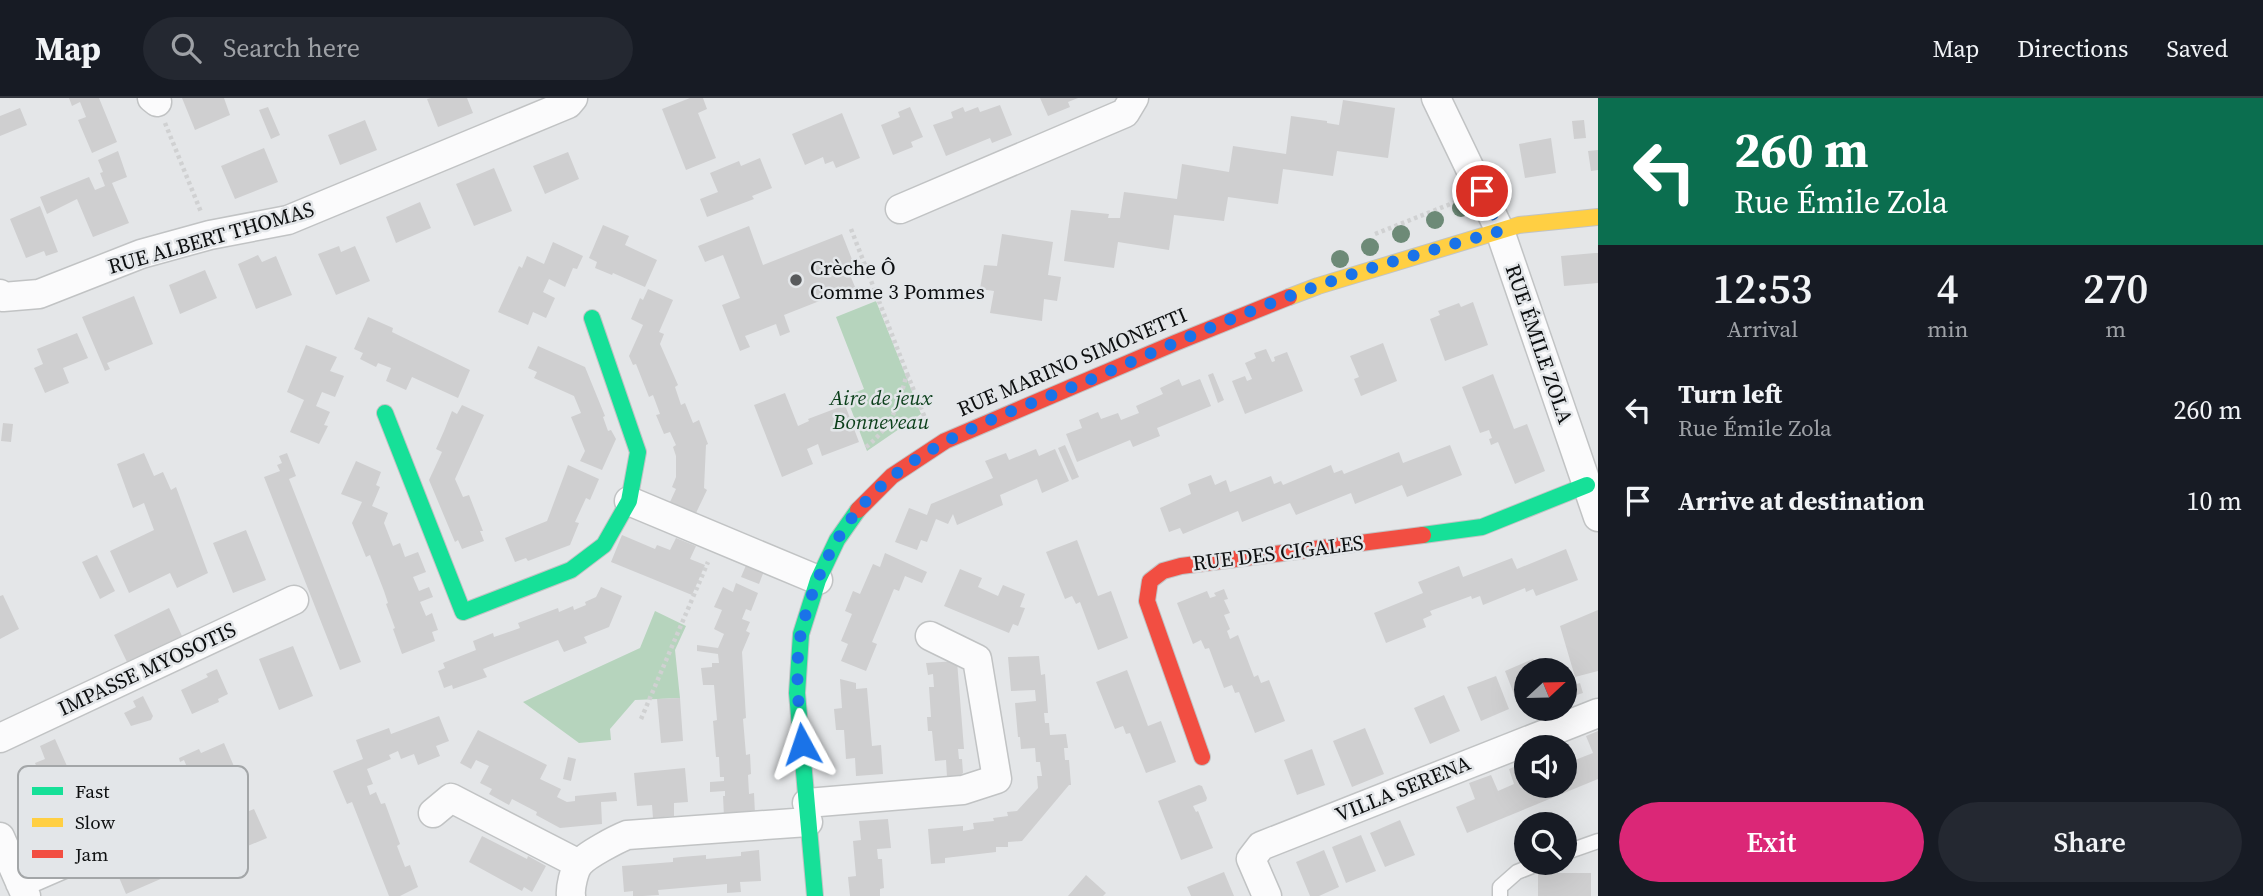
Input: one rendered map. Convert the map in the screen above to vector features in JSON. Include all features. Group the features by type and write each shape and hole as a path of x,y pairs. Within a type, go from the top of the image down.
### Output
{"street":[{"name":"RUE ALBERT THOMAS","path":"0,294 3,297 39,293 141,254 210,235 288,220 568,104 573,98"},
{"path":"900,209 1125,113 1135,98"},
{"name":"RUE ÉMILE ZOLA","path":"1436,98 1500,231 1598,517"},
{"name":"RUE MARINO SIMONETTI","path":"815,896 797,693 801,634 818,580 837,540 859,509 892,476 944,441 1318,286 1519,225 1598,216"},
{"path":"385,413 463,612 572,570 604,545 629,501 638,452 592,318"},
{"name":"RUE DES CIGALES","path":"1202,757 1147,600 1150,581 1163,571 1181,566 1482,527 1587,485"},
{"path":"629,501 818,580"},
{"name":"IMPASSE MYOSOTIS","path":"0,738 294,600"},
{"path":"570,896 579,864 627,835 963,790 997,779 977,659 930,636"},
{"name":"VILLA SERENA","path":"1266,896 1251,859 1261,845 1598,713"},
{"path":"433,813 451,798 579,864"},
{"path":"0,837 23,890 47,878"}],"lane":[{"path":"1577,848 1598,841"},
{"path":"1500,896 1500,887 1514,875"}],"path":[{"path":"154,100 210,235"},
{"path":"1364,239 1458,201"},
{"path":"851,229 928,425"},
{"path":"866,447 888,426 908,376"},
{"path":"641,719 718,538"}],"green space":[{"name":"Aire de jeux Bonneveau","path":"876,301 921,414 867,451 846,396 864,389 836,317"},
{"path":"655,611 686,626 675,650 680,698 635,700 610,729 611,740 579,743 523,702 640,648"}],"building":[{"path":"69,98 99,98 117,142 92,153 78,120 86,117 80,102 72,106"},
{"path":"182,98 224,98 230,115 195,130"},
{"path":"467,98 473,113 438,127 427,99"},
{"path":"690,98 703,98 707,109 698,113 716,158 686,170 662,109"},
{"path":"1040,98 1078,98 1068,102 1070,107 1048,116"},
{"path":"1343,100 1395,108 1388,158 1337,151 1333,176 1283,169 1278,204 1228,197 1224,221 1174,215 1169,250 1118,242 1114,268 1064,261 1071,210 1109,214 1108,218 1120,218 1124,192 1177,199 1182,164 1229,172 1233,146 1286,154 1291,116 1339,125"},
{"path":"1000,105 1012,135 992,143 990,138 946,156 933,125 953,118 951,112 963,107 965,112 978,107 980,112"},
{"path":"268,107 280,135 271,139 259,110"},
{"path":"910,107 923,137 911,142 913,147 893,155 881,125 900,117 898,112"},
{"path":"20,108 27,125 0,136 0,116"},
{"path":"842,113 860,158 836,168 833,161 825,164 823,157 805,165 792,134"},
{"path":"365,120 377,150 340,165 328,135"},
{"path":"1584,120 1586,138 1574,139 1572,121"},
{"path":"1551,138 1556,173 1525,178 1519,144"},
{"path":"264,148 278,182 235,199 221,166"},
{"path":"1598,150 1598,170 1591,171 1588,151"},
{"path":"118,151 127,177 112,183 129,223 93,237 77,199 47,214 40,197 89,177 95,190 105,186 98,160"},
{"path":"568,152 579,179 545,194 533,166"},
{"path":"760,158 772,188 752,196 754,199 707,217 700,199 718,192 710,173 739,161 741,166"},
{"path":"494,168 512,211 474,226 456,184"},
{"path":"420,202 431,228 396,243 386,217"},
{"path":"40,206 58,252 46,256 44,251 26,258 10,219"},
{"path":"603,225 629,236 625,245 657,260 645,287 595,268 597,262 589,258"},
{"path":"749,226 763,265 842,234 855,267 848,270 855,287 784,315 790,332 780,336 776,324 745,336 750,347 740,351 722,305 740,298 723,255 705,262 698,246"},
{"path":"1002,234 1053,242 1048,275 1061,277 1057,301 1044,299 1042,321 990,313 994,291 980,289 984,265 997,266"},
{"path":"553,242 583,256 577,269 573,268 565,287 549,279 543,292 555,298 546,318 533,312 528,325 498,312 519,266 522,268 527,256 544,264"},
{"path":"339,246 341,252 355,246 370,281 336,295 318,254"},
{"path":"1598,253 1598,283 1564,286 1561,256"},
{"path":"258,255 262,262 276,256 292,295 256,309 238,264"},
{"path":"205,270 217,298 180,314 169,285"},
{"path":"648,289 673,300 659,332 664,334 660,344 678,385 675,387 681,405 685,403 693,423 699,420 708,444 704,488 707,490 696,513 670,502 676,489 672,487 676,477 673,447 676,445 670,432 664,434 656,415 660,414 653,395 649,397 636,364 633,365 629,356 643,325 631,319 640,298 643,300"},
{"path":"134,296 153,344 107,363 110,369 105,371 82,317"},
{"path":"1473,302 1488,345 1445,361 1430,319 1440,315 1438,311 1459,303 1461,307"},
{"path":"368,317 393,328 392,332 470,370 458,398 412,377 406,390 386,381 391,368 378,363 376,367 360,359 363,353 354,349"},
{"path":"77,333 88,358 63,368 69,383 45,393 34,368 43,364 37,349"},
{"path":"1383,343 1397,381 1361,396 1354,379 1359,377 1350,356"},
{"path":"306,345 337,357 330,371 344,376 335,397 322,392 316,406 330,412 324,425 328,426 319,444 290,432 304,400 287,392"},
{"path":"538,346 585,367 605,416 603,417 608,431 611,430 616,439 602,470 580,461 585,451 571,417 581,413 574,396 534,378 537,372 528,368"},
{"path":"1266,349 1272,362 1275,361 1274,357 1287,352 1303,391 1245,414 1232,381 1245,376 1247,381 1252,379 1245,363 1256,358 1254,353"},
{"path":"1213,373 1224,400 1218,403 1208,375"},
{"path":"1493,374 1514,429 1527,424 1545,471 1515,484 1498,442 1491,445 1489,430 1480,433 1462,387"},
{"path":"1179,379 1182,386 1200,379 1211,406 1157,428 1160,436 1133,447 1130,440 1077,462 1066,434 1082,428 1079,420 1098,412 1101,419 1118,413 1121,420 1139,413 1136,406 1163,394 1160,388"},
{"path":"785,393 798,426 809,421 808,419 845,405 859,442 822,456 818,444 807,449 813,464 782,477 754,405"},
{"path":"462,405 484,415 455,479 463,497 469,495 483,531 480,531 484,541 462,549 458,540 455,542 429,480 442,452 436,449 452,411 457,414"},
{"path":"3,423 13,424 11,442 1,441"},
{"path":"1065,445 1079,477 1072,480 1058,448"},
{"path":"1450,445 1462,475 1407,497 1402,485 1355,504 1351,493 1296,515 1290,503 1242,522 1238,511 1183,534 1180,528 1169,532 1160,508 1191,494 1188,484 1211,475 1215,485 1226,480 1230,492 1271,476 1274,484 1281,481 1283,485 1331,465 1334,473 1342,470 1344,474 1399,452 1403,463"},
{"path":"1036,449 1039,456 1055,449 1069,481 1042,493 1037,479 1000,495 1003,505 957,525 953,514 948,524 936,519 927,542 921,540 917,550 895,542 909,508 927,515 931,504 993,478 985,461 1006,453 1009,460"},
{"path":"144,453 154,476 163,472 171,490 176,487 208,573 177,588 170,573 129,593 110,551 154,530 144,503 133,508 117,464"},
{"path":"287,453 296,476 289,479 361,662 340,670 264,477 280,471 277,465 282,463 279,456"},
{"path":"356,461 381,472 376,485 380,487 372,506 388,513 384,523 393,546 400,543 405,557 418,552 426,572 413,577 419,591 429,587 433,597 420,602 426,616 432,613 438,630 432,632 435,641 402,654 384,591 370,555 366,557 352,523 362,502 341,494"},
{"path":"568,465 599,479 590,500 586,498 575,522 579,523 570,545 528,561 526,558 515,562 505,538 547,521"},
{"path":"246,530 266,580 233,593 213,543"},
{"path":"622,535 655,549 657,545 670,550 676,538 696,546 690,559 705,565 692,595 611,562"},
{"path":"1077,540 1098,596 1111,591 1128,638 1098,650 1080,602 1076,604 1072,596 1065,599 1046,552"},
{"path":"1566,549 1578,580 1536,596 1533,589 1526,592 1525,588 1483,605 1480,596 1472,599 1471,596 1430,611 1432,615 1423,619 1426,627 1386,643 1374,613 1423,593 1418,582 1459,566 1463,577 1512,558 1517,569"},
{"path":"885,553 927,572 922,583 905,576 899,591 894,589 872,642 877,644 866,671 841,661 848,644 841,641 852,614 845,611 853,591 860,594 873,564 880,567"},
{"path":"97,555 115,591 100,599 82,562"},
{"path":"747,563 764,571 759,584 741,577"},
{"path":"960,569 982,578 978,587 998,596 1003,585 1025,594 1020,607 1025,608 1018,626 1013,624 1009,633 944,606"},
{"path":"736,583 758,593 751,611 746,609 742,619 750,622 746,631 750,633 742,652 746,718 743,719 746,755 750,754 749,794 754,793 755,814 724,817 725,791 710,792 710,782 724,781 724,777 720,777 719,757 716,757 714,685 703,685 701,668 719,663 718,654 697,651 697,645 718,648 724,634 714,629 722,610 714,607 723,587 733,592"},
{"path":"601,587 622,596 609,627 584,637 587,643 564,652 558,640 483,669 487,677 453,689 452,685 444,688 438,671 445,668 443,663 476,650 473,641 493,633 494,637 520,628 518,623 558,608 559,612 573,606 574,610 586,605 585,602 596,597"},
{"path":"1224,589 1228,599 1224,600 1230,613 1224,615 1230,629 1227,631 1230,639 1238,635 1254,677 1258,675 1261,683 1269,680 1285,721 1255,733 1239,692 1235,693 1232,685 1224,688 1209,648 1205,649 1201,640 1193,644 1177,603 1207,591 1210,598"},
{"path":"3,595 19,629 0,639 0,596"},
{"path":"169,608 182,636 127,662 114,635"},
{"path":"1598,610 1598,671 1577,676 1577,658 1569,658 1560,626"},
{"path":"293,646 313,696 279,710 259,659"},
{"path":"1039,656 1041,675 1045,674 1048,713 1044,713 1045,723 1049,723 1050,735 1066,734 1068,748 1064,748 1065,760 1069,760 1071,785 1022,841 1008,842 1008,847 996,847 996,852 945,858 945,863 931,864 928,829 963,826 963,831 974,829 973,823 994,821 993,818 1008,816 1007,812 1017,811 1038,788 1037,776 1042,776 1040,762 1036,762 1035,748 1021,749 1015,703 1036,701 1035,690 1011,691 1008,657"},
{"path":"957,661 964,749 958,749 963,773 960,776 947,777 946,760 935,761 932,731 928,731 927,717 931,717 929,687 934,687 933,674 928,675 926,663"},
{"path":"1514,667 1514,694 1505,671"},
{"path":"217,669 228,694 218,699 219,702 192,714 181,690 208,677 206,674"},
{"path":"1127,670 1148,726 1161,721 1176,762 1146,773 1130,733 1126,734 1123,726 1115,729 1096,682"},
{"path":"1496,676 1509,709 1481,721 1467,687"},
{"path":"840,679 856,683 856,689 867,688 872,746 881,745 883,774 856,776 855,758 846,759 844,730 836,730 834,709 842,708"},
{"path":"1580,683 1583,693 1577,695 1577,684"},
{"path":"1444,695 1460,731 1430,744 1414,708"},
{"path":"143,696 153,716 151,720 131,726 124,713 136,707 133,701"},
{"path":"680,698 683,741 661,743 657,699"},
{"path":"439,716 449,741 436,746 440,756 418,765 414,754 401,759 398,751 389,755 391,759 367,769 373,784 367,786 370,795 376,792 381,804 385,803 405,867 410,865 418,887 400,896 389,896 352,802 347,804 333,771 363,759 356,740 389,728 391,734"},
{"path":"1365,728 1384,774 1352,787 1333,741"},
{"path":"478,730 547,765 540,779 561,789 557,797 567,802 575,801 575,796 616,792 617,801 601,802 602,824 560,828 512,799 509,805 489,794 492,789 480,783 489,766 476,760 471,769 460,763"},
{"path":"1598,731 1598,779 1577,788 1577,759 1593,753 1586,736"},
{"path":"55,739 67,766 36,766 35,763 45,759 40,746"},
{"path":"224,743 234,766 186,766 184,760 180,762 179,758 199,749 201,753"},
{"path":"1312,749 1325,785 1297,795 1284,760"},
{"path":"568,757 576,759 571,781 563,779"},
{"path":"1514,767 1514,784 1509,769"},
{"path":"685,768 688,802 674,803 674,816 653,818 652,805 637,806 634,773"},
{"path":"1491,775 1498,791 1514,784 1514,798 1552,798 1467,833 1456,807 1475,799 1469,783"},
{"path":"1199,785 1207,798 1206,801 1193,806 1196,812 1198,811 1213,848 1181,860 1158,801"},
{"path":"254,809 267,838 248,846 248,811"},
{"path":"888,819 891,848 877,849 878,859 882,859 884,888 880,889 880,896 850,896 848,877 856,876 853,841 861,840 859,821"},
{"path":"1400,820 1415,855 1385,867 1370,833"},
{"path":"1361,835 1376,871 1346,883 1332,847"},
{"path":"482,836 546,866 532,892 524,887 522,891 469,862"},
{"path":"759,850 761,881 740,882 741,892 727,893 727,884 658,890 659,895 633,896 633,891 624,892 622,866 673,862 673,858 681,857 706,855 706,859 741,856 741,852"},
{"path":"1324,850 1339,887 1319,896 1310,896 1296,862"},
{"path":"1224,872 1234,896 1191,896 1187,887"},
{"path":"1591,873 1591,896 1538,896 1538,875"},
{"path":"1086,875 1106,893 1103,896 1068,896"},
{"path":"119,878 163,878 126,894"}],"traffic: fast":[{"path":"385,413 463,612 571,570 604,545 629,501 638,452 592,318"},
{"path":"1423,535 1482,527 1587,485"},
{"path":"815,896 797,693 801,634 818,580 837,540 858,510"}],"traffic: slow":[{"path":"1289,297 1519,225 1598,217"}],"traffic: jam":[{"path":"858,510 892,476 945,441 1289,297"},
{"path":"1202,757 1147,601 1150,581 1163,571 1181,566 1423,535"}],"place":[{"name":"Crèche Ô Comme 3 Pommes","path":"796,280"}],"route":[{"path":"802,744 797,693 801,634 818,580 837,540 859,509 892,476 944,441 1175,343 1318,286 1500,231 1482,191"}]}
